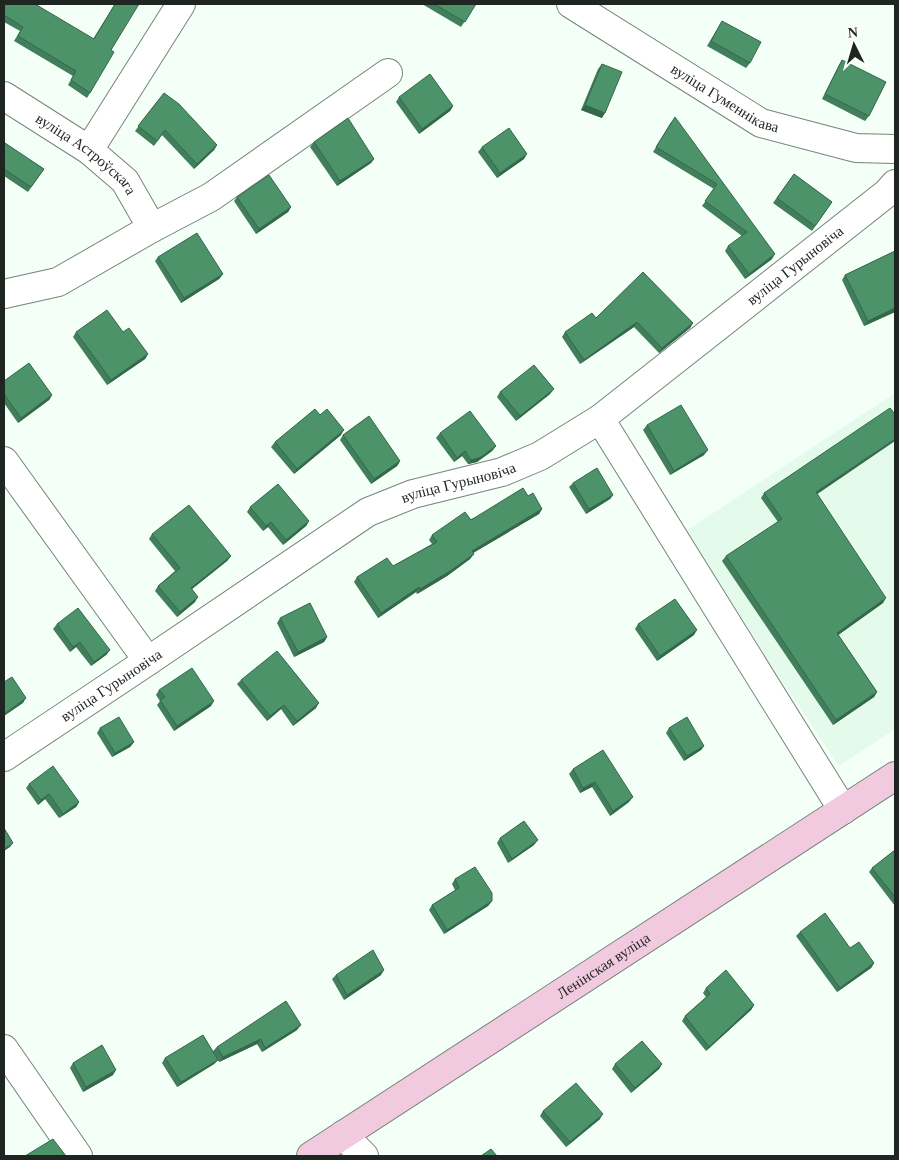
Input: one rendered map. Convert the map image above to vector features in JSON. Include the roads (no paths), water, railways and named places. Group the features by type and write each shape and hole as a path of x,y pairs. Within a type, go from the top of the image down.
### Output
{"main road":[{"name":"Ленінская вуліца","path":"311,1156 895,776"}],"street":[{"path":"90,150 181,4"},
{"name":"вуліца Гуменнікава","path":"571,4 761,123 856,148 895,149"},
{"path":"4,294 58,282 152,228 211,197 388,73"},
{"name":"вуліца Астроўскага","path":"4,96 90,150 125,181 152,228"},
{"name":"вуліца Гурыновіча","path":"4,757 368,512 413,494 502,472 540,456 600,419 887,193 895,184"},
{"path":"600,419 843,810"},
{"path":"4,461 148,661"},
{"path":"4,1049 78,1156"},
{"path":"343,1135 364,1156"}]}
